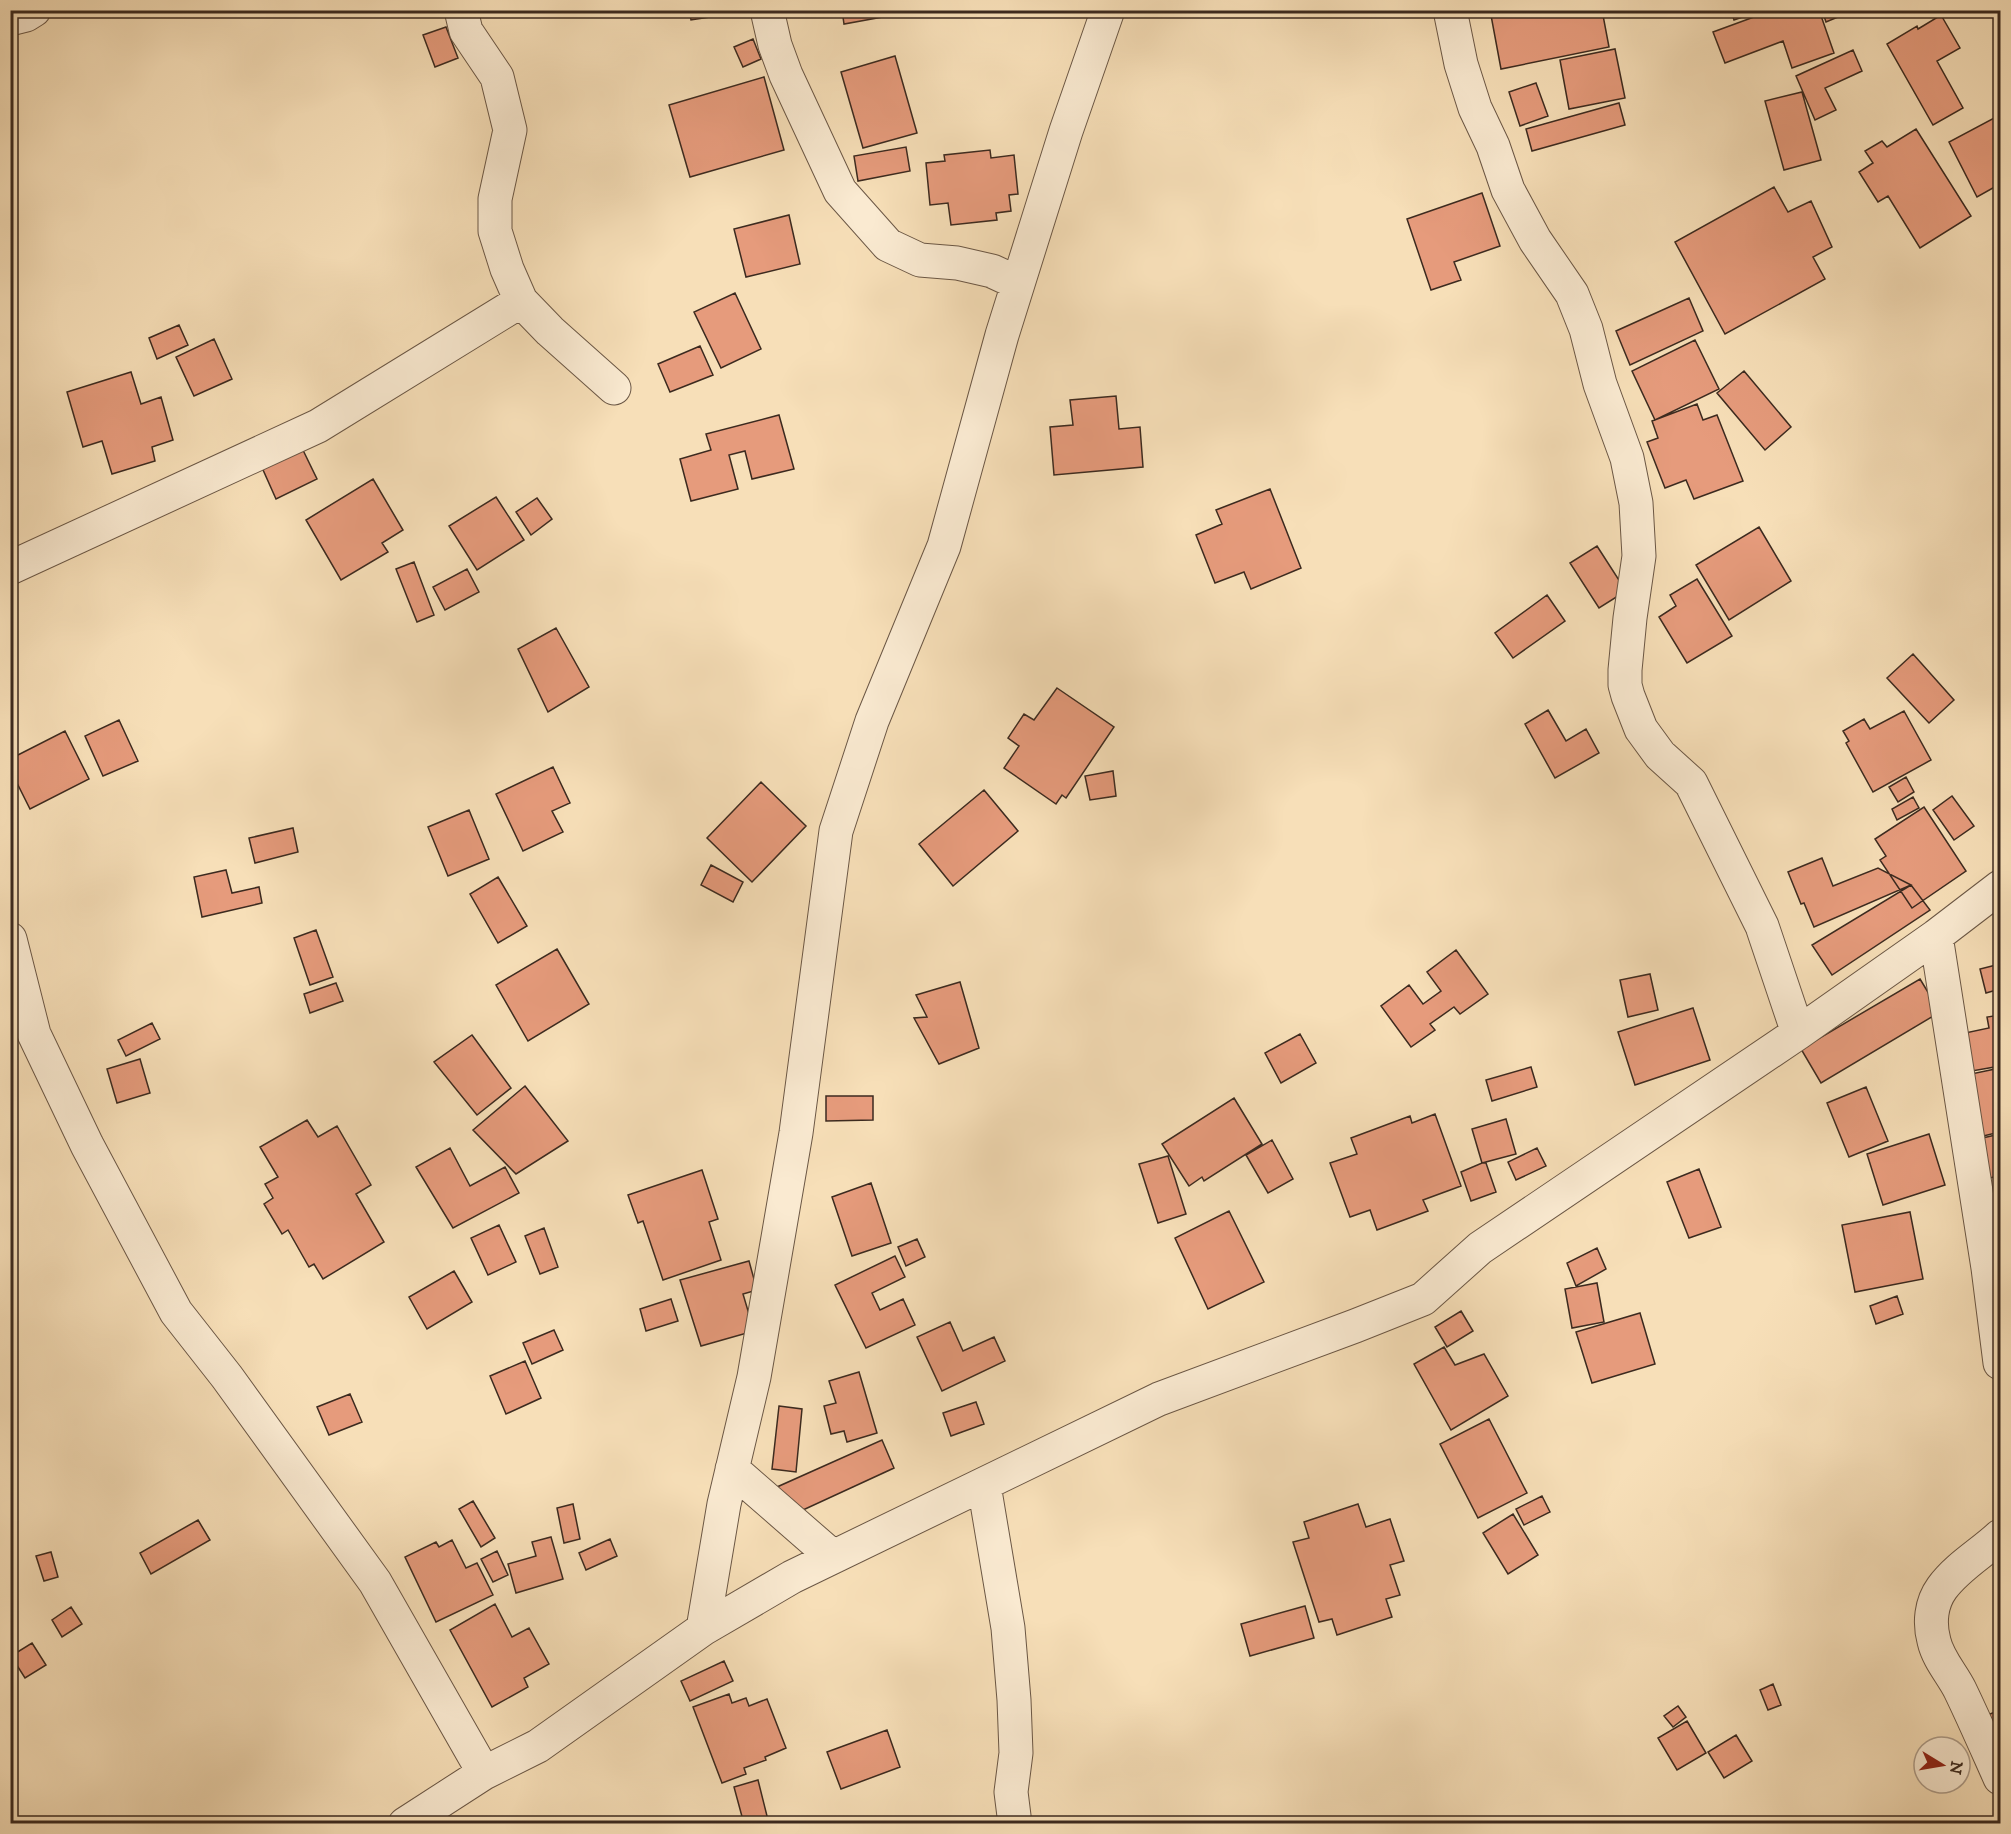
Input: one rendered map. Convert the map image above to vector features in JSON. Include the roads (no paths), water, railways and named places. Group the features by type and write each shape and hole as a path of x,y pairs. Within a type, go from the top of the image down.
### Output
{"street":[{"path":"10,19 26,15 34,10"},
{"path":"461,10 466,31 497,77 510,130 495,199 495,231 507,269 521,301 550,331 614,388"},
{"path":"767,10 786,75 840,191 888,245 920,260 957,263 992,272 1018,283"},
{"path":"703,1629 715,1549 754,1377 796,1133 836,831 872,721 944,546 1018,283 1066,131 1108,10"},
{"path":"1450,10 1461,64 1475,108 1493,146 1508,190 1535,240 1572,294 1586,329 1600,384 1626,458 1636,503 1639,556 1625,670 1628,696 1641,729 1660,755 1691,783 1762,926 1798,1033"},
{"path":"10,568 318,426 521,301"},
{"path":"405,1824 484,1773 538,1746 703,1629 792,1577 1159,1399 1423,1299 1480,1248 1798,1033 1936,936 2001,887"},
{"path":"1936,936 2001,1364"},
{"path":"10,939 34,1034 92,1155 176,1312 227,1377 375,1582 484,1773"},
{"path":"732,1469 833,1557"},
{"path":"984,1485 1008,1628 1016,1753 1011,1792 1015,1824"},
{"path":"2001,1536 1961,1568 1942,1587 1932,1608 1931,1616 1934,1641 1938,1652 1959,1688 2001,1778"}]}
